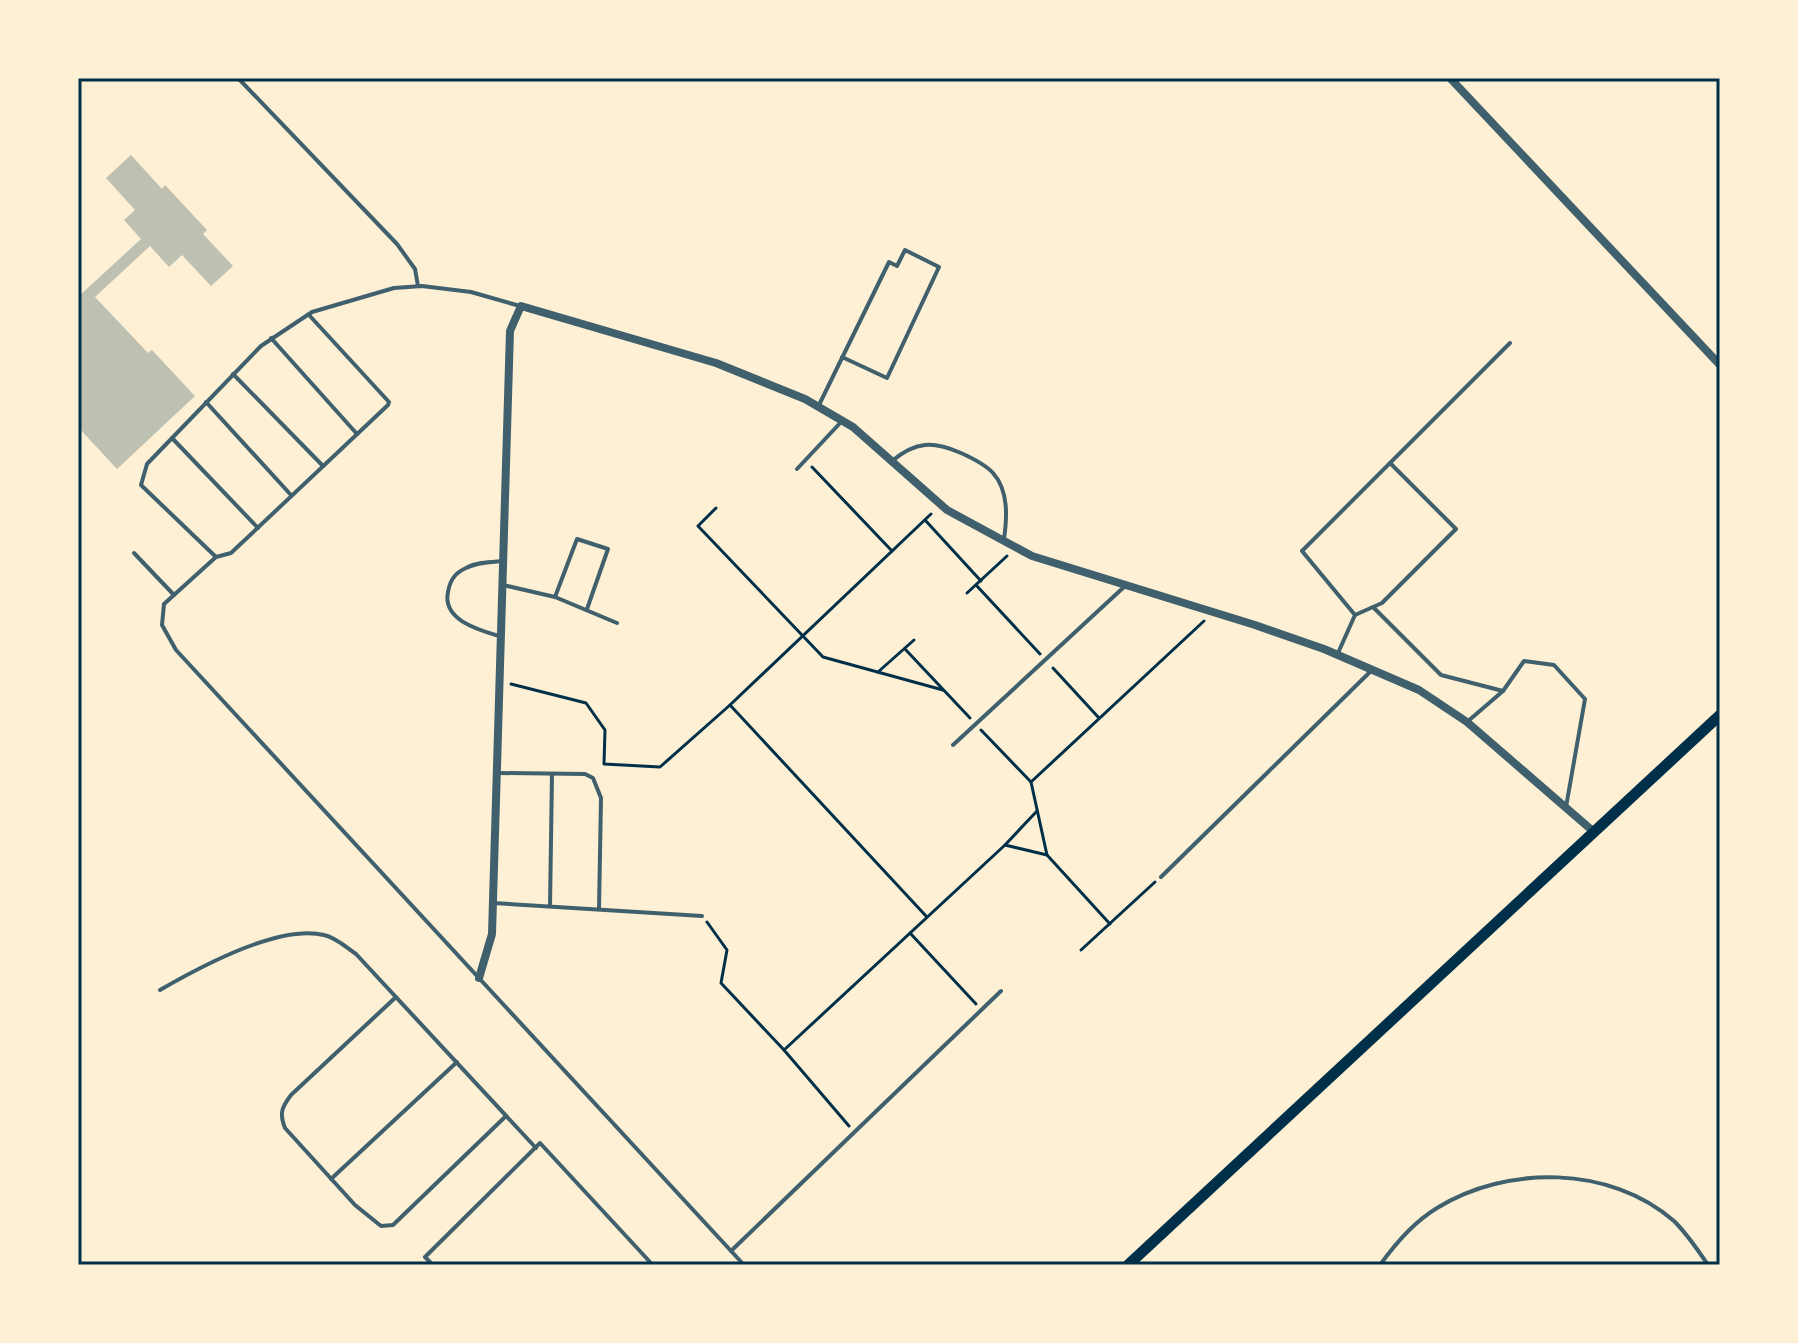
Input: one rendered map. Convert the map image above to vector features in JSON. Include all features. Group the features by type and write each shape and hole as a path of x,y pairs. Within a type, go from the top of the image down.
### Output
{"main road":[{"path":"1128,1265 1720,715"}],"street":[{"path":"1450,78 1720,365"},
{"path":"479,978 492,934 510,331 521,306 716,363 805,399 842,421 941,505 1032,556 1213,612 1337,655 1419,690 1467,722 1594,832"}],"lane":[{"path":"238,78 397,244 415,269 418,286"},
{"path":"818,407 842,357 889,262 897,266 905,250 939,267 887,378 842,357"},
{"path":"216,557 141,485 147,464 261,346 308,314 394,288 418,286 471,292 521,306"},
{"path":"308,314 389,402 231,553 216,557 164,604 162,625 176,650 744,1265"},
{"path":"271,338 357,434"},
{"path":"1355,615 1302,551 1510,343"},
{"path":"233,374 323,466"},
{"path":"206,402 292,496"},
{"path":"797,469 842,421"},
{"path":"172,438 258,528"},
{"path":"891,461 910,448 926,444 941,444 975,460 994,474 1003,494 1008,512 1004,542"},
{"path":"1337,655 1355,615 1382,603 1456,529 1390,463"},
{"path":"555,597 577,539 608,549 587,609"},
{"path":"134,553 174,595"},
{"path":"501,636 464,622 450,611 446,598 449,583 455,574 467,567 503,561"},
{"path":"503,585 555,597 617,623"},
{"path":"953,745 1126,585"},
{"path":"1373,607 1441,675 1503,691"},
{"path":"1467,722 1503,691 1524,661 1554,665 1585,699 1566,807"},
{"path":"1161,877 1372,670"},
{"path":"497,773 585,774 593,778 601,798 599,909"},
{"path":"550,906 552,774"},
{"path":"493,903 702,916"},
{"path":"160,990 200,967 284,936 327,935 356,954 536,1148"},
{"path":"731,1251 1001,991"},
{"path":"396,997 282,1107 280,1116 285,1128 331,1179 367,1217 381,1226 393,1225 506,1116"},
{"path":"331,1179 457,1062"},
{"path":"433,1265 425,1257 540,1143 650,1264"},
{"path":"1380,1265 1404,1235 1435,1209 1457,1198 1502,1184 1565,1176 1615,1187 1654,1208 1673,1221 1708,1265"}],"path":[{"path":"806,460 892,551"},
{"path":"499,681 586,703 605,730 604,764 660,767 941,505"},
{"path":"716,508 698,526 823,657 943,690"},
{"path":"925,520 981,581"},
{"path":"967,593 1016,548"},
{"path":"1110,924 1047,855 1031,782 1213,612"},
{"path":"878,672 914,640"},
{"path":"730,705 926,916"},
{"path":"784,1050 1005,845 1037,811"},
{"path":"1005,845 1047,855"},
{"path":"1081,950 1161,877"},
{"path":"702,916 727,950 721,983 855,1132"},
{"path":"910,933 981,1010"}],"building":[{"path":"131,155 162,189 165,185 207,230 203,234 233,266 211,286 182,255 169,267 150,246 95,297 148,353 152,350 195,396 117,469 78,427 78,297 141,239 124,220 135,210 106,178"}]}
